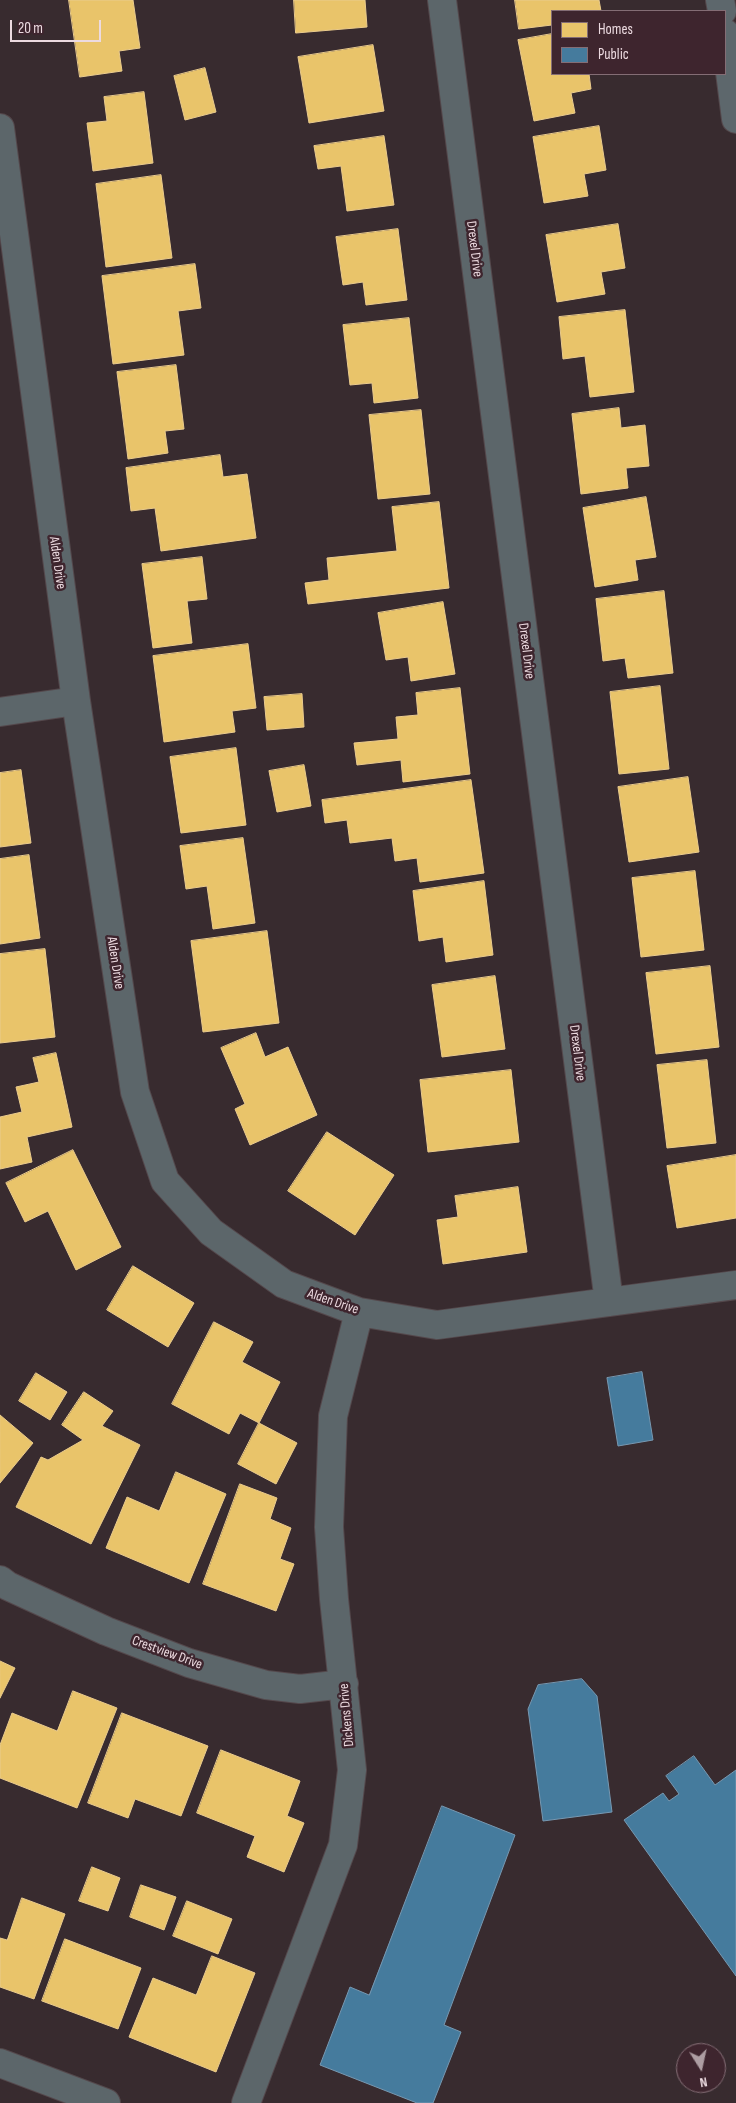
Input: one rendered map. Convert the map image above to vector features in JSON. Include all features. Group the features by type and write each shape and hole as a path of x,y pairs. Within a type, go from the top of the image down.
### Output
{"main road":[{"path":"726,41 736,119"}],"street":[{"name":"Drexel Drive","path":"442,0 609,1302"},
{"name":"Alden Drive","path":"0,128 76,701 135,1092 166,1181 211,1232 284,1284 359,1312 437,1325 736,1285"},
{"path":"0,712 76,701"},
{"name":"Dickens Drive","path":"246,2103 344,1845 352,1770 334,1599 329,1526 334,1416 359,1312"},
{"name":"Crestview Drive","path":"0,1580 8,1586 106,1631 189,1663 266,1685 300,1689 344,1684"},
{"path":"0,2063 106,2103"}],"building: Homes":[{"path":"69,0 133,0 140,48 119,51 122,71 80,77"},
{"path":"294,0 365,0 367,27 296,33"},
{"path":"515,0 599,0 601,10 551,10 551,25 519,29"},
{"path":"551,34 551,75 589,75 591,89 571,93 575,113 534,121 518,40"},
{"path":"373,45 384,111 309,123 298,57"},
{"path":"205,68 216,112 185,120 174,76"},
{"path":"144,92 153,163 93,171 87,123 107,121 104,97"},
{"path":"599,126 606,170 584,174 588,196 544,203 533,137"},
{"path":"384,136 394,205 347,211 341,166 318,169 314,146"},
{"path":"161,175 172,258 106,267 96,184"},
{"path":"618,224 625,268 601,272 605,294 557,302 546,235"},
{"path":"398,229 407,300 366,305 363,282 343,285 336,237"},
{"path":"195,264 201,308 178,311 184,355 113,364 102,276"},
{"path":"625,310 634,392 590,397 585,356 563,359 559,317"},
{"path":"409,318 418,398 374,403 372,383 350,385 343,325"},
{"path":"176,365 184,429 165,431 168,453 128,459 117,372"},
{"path":"619,408 621,428 645,425 649,466 626,468 628,488 581,494 572,414"},
{"path":"421,410 430,494 378,499 369,415"},
{"path":"220,455 223,477 247,474 256,538 161,551 155,508 131,511 126,468"},
{"path":"646,497 656,557 635,560 638,580 595,587 583,508"},
{"path":"439,502 449,588 308,604 305,583 329,580 327,558 397,551 392,507"},
{"path":"202,557 207,599 187,601 192,643 153,648 142,564"},
{"path":"664,591 673,673 628,678 625,658 603,661 596,599"},
{"path":"443,602 455,674 411,681 408,657 386,660 378,613"},
{"path":"248,644 256,708 232,711 235,732 164,742 153,656"},
{"path":"660,686 669,769 619,774 610,692"},
{"path":"460,688 470,774 403,782 401,760 357,765 354,743 398,739 396,717 418,715 416,693"},
{"path":"302,694 304,727 267,730 264,697"},
{"path":"236,748 246,825 181,833 170,757"},
{"path":"304,765 311,806 277,812 269,771"},
{"path":"21,770 31,843 0,847 0,773"},
{"path":"688,777 699,852 629,862 618,787"},
{"path":"471,780 484,873 420,882 417,858 395,861 392,838 350,843 347,820 325,823 322,800"},
{"path":"243,838 255,923 213,929 207,886 186,889 180,846"},
{"path":"29,855 40,938 0,944 0,859"},
{"path":"695,871 704,950 641,957 632,878"},
{"path":"484,881 493,955 446,962 443,937 419,941 413,891"},
{"path":"267,931 279,1023 203,1032 191,941"},
{"path":"45,949 55,1037 0,1043 0,954"},
{"path":"710,966 719,1047 656,1054 646,973"},
{"path":"495,976 505,1049 442,1057 432,985"},
{"path":"256,1033 265,1057 288,1047 317,1115 250,1145 235,1109 245,1104 221,1048"},
{"path":"56,1053 72,1127 27,1137 32,1162 0,1169 0,1117 22,1112 16,1087 39,1082 33,1058"},
{"path":"707,1060 716,1143 667,1148 657,1065"},
{"path":"511,1070 519,1142 428,1152 420,1080"},
{"path":"327,1132 394,1175 355,1235 288,1191"},
{"path":"73,1150 121,1247 76,1270 48,1211 25,1222 6,1183"},
{"path":"736,1155 736,1218 677,1228 667,1166"},
{"path":"518,1187 527,1252 443,1264 437,1220 458,1217 455,1196"},
{"path":"133,1266 194,1303 168,1347 107,1310"},
{"path":"214,1322 253,1342 242,1362 280,1382 259,1423 240,1413 229,1434 172,1404"},
{"path":"36,1373 67,1392 50,1420 19,1401"},
{"path":"84,1392 113,1411 102,1426 140,1445 91,1544 16,1507 41,1457 48,1460 83,1440 62,1425"},
{"path":"0,1415 33,1443 0,1483"},
{"path":"259,1423 297,1443 276,1484 238,1464"},
{"path":"176,1472 226,1494 189,1583 106,1548 127,1497 159,1511"},
{"path":"240,1484 277,1498 270,1519 291,1528 280,1559 294,1564 276,1611 203,1584"},
{"path":"0,1661 15,1668 0,1698"},
{"path":"73,1691 117,1708 77,1808 0,1778 0,1745 12,1713 57,1731"},
{"path":"122,1713 208,1746 181,1816 135,1799 128,1818 88,1803"},
{"path":"221,1750 300,1781 287,1816 304,1823 284,1872 247,1857 255,1836 197,1813"},
{"path":"92,1867 120,1878 108,1911 79,1901"},
{"path":"141,1885 176,1897 164,1930 130,1917"},
{"path":"22,1898 65,1914 34,1999 0,1987 0,1938 7,1940"},
{"path":"187,1901 232,1919 218,1954 173,1936"},
{"path":"65,1939 141,1968 118,2029 42,2001"},
{"path":"212,1956 255,1973 216,2072 129,2037 153,1978 196,1995"}],"building: Public":[{"path":"642,1372 653,1440 618,1446 607,1378"},
{"path":"582,1679 597,1696 612,1812 543,1821 528,1709 538,1685"},
{"path":"694,1756 715,1785 736,1770 736,1976 624,1820 663,1793 669,1801 679,1794 666,1776"},
{"path":"442,1806 515,1835 444,2025 461,2032 433,2103 417,2103 320,2065 350,1987 369,1995"}]}
